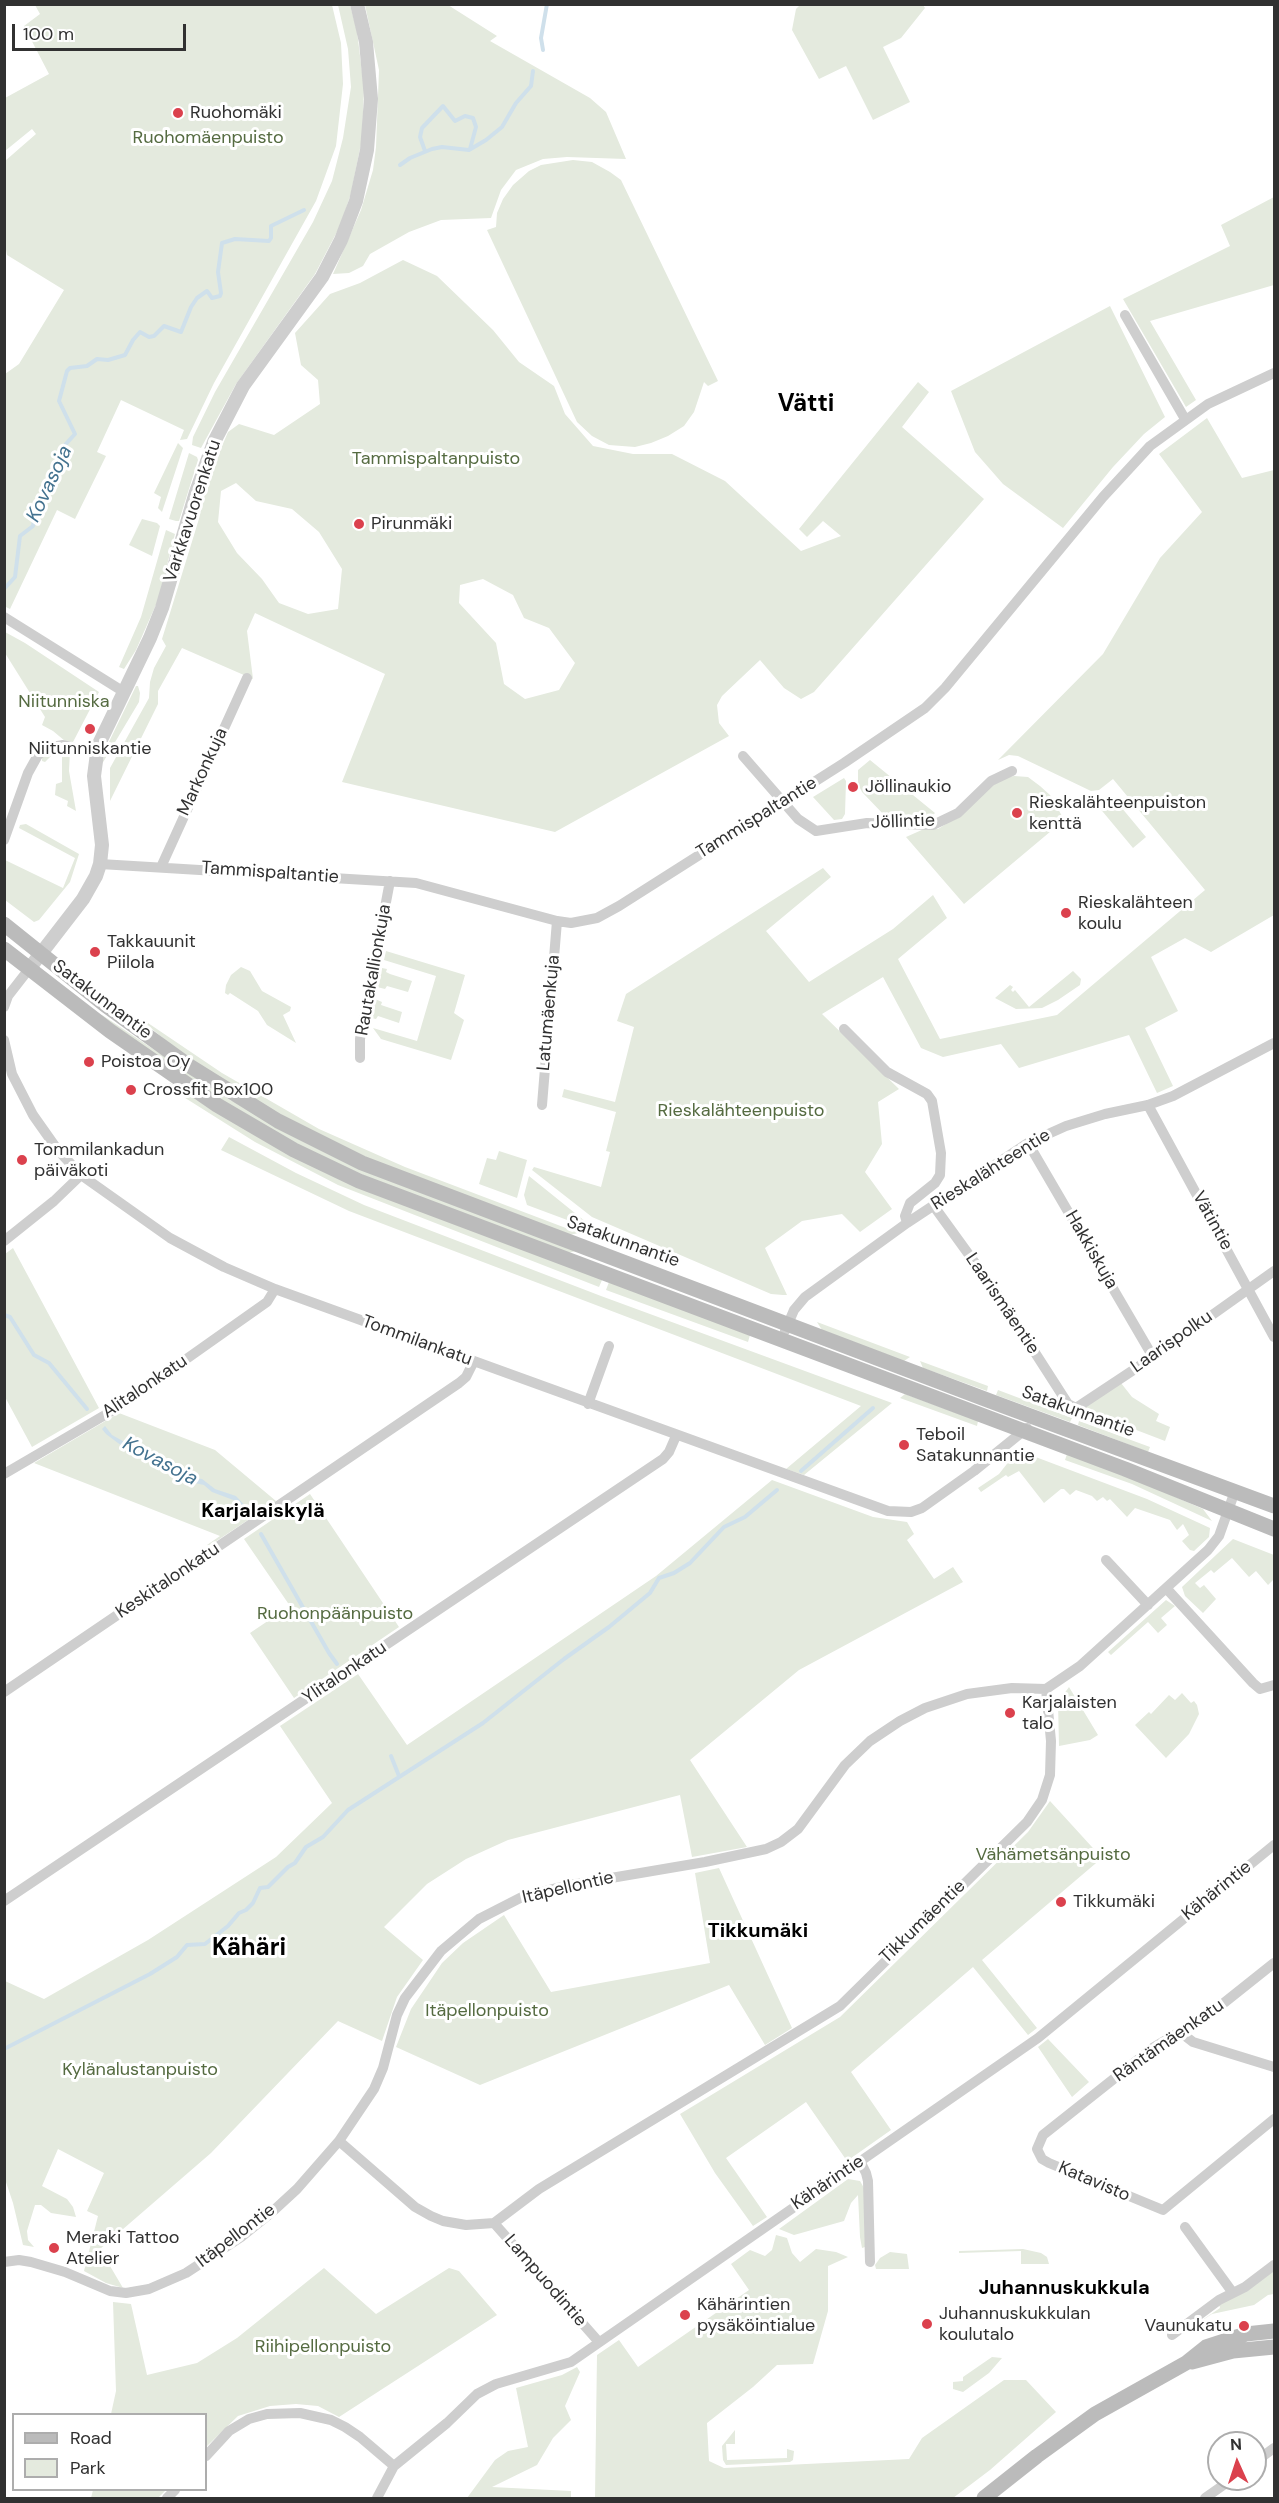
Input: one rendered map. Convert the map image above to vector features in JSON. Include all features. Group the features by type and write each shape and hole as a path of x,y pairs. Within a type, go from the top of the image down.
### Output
{"main road":[{"name":"Satakunnantie","path":"4,924 105,1005 188,1065 302,1134 362,1163 1275,1506"},
{"name":"Satakunnantie","path":"4,949 178,1080 249,1125 303,1155 359,1181 1125,1469 1227,1512 1275,1529"},
{"path":"984,2499 1037,2456 1095,2414 1123,2400 1216,2343 1246,2334 1275,2331"},
{"path":"1186,2363 1233,2351 1275,2347"},
{"path":"998,2499 1099,2423 1123,2400"}],"street":[{"name":"Varkkavuorenkatu","path":"41,953 92,886 100,864 101,833 94,776 96,753 102,735 150,638 162,608 196,492 226,416 243,386 322,277 341,240 356,201 367,150 371,99 366,42 357,4"},
{"path":"1125,315 1185,419"},
{"name":"Tammispaltantie","path":"100,864 390,881 430,886 557,921 585,921 606,914 904,724 945,688 1133,463 1185,419 1232,391 1275,373"},
{"path":"6,620 124,692"},
{"name":"Markonkuja","path":"161,867 247,678"},
{"path":"4,840 28,773 38,755 47,748 63,745 96,753"},
{"path":"743,756 784,802"},
{"name":"Jöllintie","path":"784,802 810,829 824,831 849,825 867,824 916,826 941,822 958,813 991,782 1012,771"},
{"name":"Rautakallionkuja","path":"360,1058 360,1039 390,881"},
{"name":"Latumäenkuja","path":"542,1105 557,921"},
{"path":"5,1004 41,953"},
{"path":"844,1029 887,1072 927,1095 932,1101 941,1153 940,1175 935,1183 910,1203 905,1216 907,1223"},
{"name":"Tommilankatu","path":"4,1040 6,1063 33,1115 57,1149 81,1175 170,1238 224,1267 275,1289 888,1511 911,1512 922,1508 974,1471 1023,1431"},
{"name":"Rieskalähteentie","path":"781,1341 794,1310 805,1297 933,1205 1028,1143 1066,1126 1105,1114 1148,1105 1173,1096 1275,1043"},
{"name":"Vätintie","path":"1148,1105 1275,1337"},
{"name":"Hakkiskuja","path":"1028,1143 1153,1357"},
{"path":"4,1241 54,1201 81,1175"},
{"name":"Laarismäentie","path":"933,1205 996,1292 1068,1404"},
{"name":"Laarispolku","path":"1068,1404 1076,1408 1275,1271"},
{"name":"Alitalonkatu","path":"4,1474 117,1408 267,1302 275,1289"},
{"path":"588,1404 609,1346"},
{"name":"Keskitalonkatu","path":"4,1692 459,1383 466,1377 474,1361"},
{"path":"1023,1431 1038,1418"},
{"name":"Ylitalonkatu","path":"4,1901 663,1459 676,1436"},
{"path":"1046,1689 1068,1676 1214,1543 1235,1491"},
{"path":"1106,1560 1148,1605"},
{"path":"1166,1588 1252,1683 1260,1689 1275,1685"},
{"name":"Itäpellontie","path":"4,2262 19,2260 51,2268 117,2292 132,2293 159,2286 191,2270 241,2237 297,2189 339,2141 374,2089 383,2068 397,2015 405,1998 441,1952 480,1919 507,1904 537,1893 766,1849 781,1842 798,1829 845,1765 870,1741 900,1720 925,1708 967,1694 1011,1688 1046,1689"},
{"name":"Tikkumäentie","path":"494,2223 540,2189 840,2006 1036,1811 1046,1790 1052,1759 1046,1689"},
{"name":"Kähärintie","path":"377,2499 393,2466 447,2423 477,2394 496,2385 564,2366 1038,2038 1275,1845"},
{"name":"Räntämäenkatu","path":"1037,2144 1043,2134 1154,2047 1210,2014 1275,1963"},
{"path":"1180,2032 1193,2042 1275,2067"},
{"name":"Katavisto","path":"1037,2144 1038,2154 1049,2163 1162,2210 1275,2119"},
{"name":"Lampuodintie","path":"339,2141 415,2207 431,2216 443,2221 466,2225 494,2223 598,2341"},
{"path":"860,2161 867,2173 868,2181 870,2262"},
{"path":"1185,2227 1233,2293"},
{"path":"1172,2336 1219,2300 1275,2265"},
{"path":"207,2455 229,2431 249,2419 267,2414 300,2413 331,2420 345,2427 393,2466"}],"green space":[{"name":"Ruohomäenpuisto","path":"35,5 332,5 341,43 343,84 336,146 316,201 214,383 187,439 180,440 184,430 121,400 97,452 106,456 75,519 57,510 10,609 4,606 5,374 19,364 64,290 7,255 5,244 5,161 36,134 32,129 5,151 5,98 49,74 24,26 40,14"},
{"path":"338,5 350,5 357,31 364,89 362,139 351,193 341,224 315,274 236,384 201,448 192,445 193,437 215,392 313,222 332,181 343,138 351,87 348,49"},
{"path":"365,5 448,5 497,36 490,41 590,98 606,112 626,159 567,157 543,159 516,170 501,190 491,218 441,220 409,232 370,254 363,266 349,273 333,274 361,210 373,170 376,147 379,70"},
{"path":"800,5 923,5 925,8 901,38 883,47 910,102 873,120 846,66 819,79 792,30 796,9"},
{"path":"573,160 592,162 621,180 718,381 708,386 704,382 694,412 684,426 668,436 635,447 609,445 592,436 577,422 487,230 496,227 497,213 503,199 513,185 529,171 541,165"},
{"path":"1274,197 1274,285 1150,321 1196,400 1186,407 1123,299 1230,246 1221,225"},
{"name":"Tammispaltanpuisto","path":"403,260 437,276 493,330 519,362 554,386 565,414 593,446 633,454 672,454 725,481 801,551 841,536 823,521 807,537 799,529 918,382 929,392 902,427 984,499 814,692 801,699 784,688 760,660 722,696 717,705 719,723 729,736 555,832 342,782 385,674 255,613 247,631 253,679 182,648 158,691 158,704 110,801 110,768 149,698 150,682 154,668 166,646 162,639 198,522 210,474 228,432 239,424 274,435 320,404 318,380 301,365 295,333 330,294 360,283","holes":["236,483 256,501 292,509 319,532 342,569 338,609 308,614 279,603 262,579 237,553 218,522 221,491","483,579 513,595 524,618 549,628 575,663 559,690 525,699 504,684 496,643 459,603 460,585"]},
{"path":"1110,306 1165,417 1144,434 1113,467 1063,528 1003,484 975,452 951,391"},
{"name":"Rieskalähteenpuisto","path":"1207,418 1242,478 1274,470 1274,915 1211,952 1185,938 1151,957 1178,1011 1145,1028 1173,1086 1157,1093 1129,1035 1019,1068 1001,1044 943,1057 921,1048 883,977 822,1014 899,1089 878,1102 882,1144 865,1172 892,1209 860,1232 842,1214 802,1221 765,1248 787,1295 771,1294 592,1217 532,1170 534,1167 601,1187 610,1152 606,1151 616,1112 562,1097 564,1089 615,1102 634,1027 617,1021 626,994 823,868 831,877 766,931 809,982 893,929 933,895 947,918 898,959 940,1039 1057,1015 1205,890 1113,779 1099,790 1091,791 1018,756 1009,755 998,760 1103,654 1160,558 1202,512 1159,454"},
{"path":"178,443 183,448 162,512 158,508 161,497 154,493"},
{"path":"189,453 198,460 179,521 176,521 169,519"},
{"path":"142,519 160,526 152,556 129,545"},
{"path":"166,530 175,534 158,600 136,650 124,669 119,667 141,617"},
{"name":"Niitunniska","path":"5,632 99,692 73,742 65,741 42,725 45,717 5,653"},
{"path":"136,686 140,693 139,702 102,764 106,748"},
{"path":"63,749 70,751 69,771 76,811 67,806 68,801 55,795 56,784 62,782 62,755 51,756 45,762 42,761 42,757 47,752"},
{"path":"870,760 935,813 928,820 885,816 862,792 858,784 858,770"},
{"path":"1014,776 1028,777 1050,795 1063,821 964,904 906,837 924,829 938,829 960,815 1000,779"},
{"path":"844,778 846,781 845,814 842,819 834,820 813,797"},
{"path":"1106,802 1121,807 1146,837 1133,848 1098,806"},
{"path":"26,824 79,854 70,882 39,920 34,922 5,900 5,860 63,888 75,858 19,828 20,825"},
{"path":"386,951 465,975 454,1013 464,1020 451,1060 381,1039 373,1028 417,1041 436,976 384,960"},
{"path":"241,967 250,971 262,991 291,1007 290,1011 283,1015 296,1043 267,1025 258,1011 230,993 228,995 225,993 231,975"},
{"path":"382,968 387,969 386,972 390,974 412,981 408,992 387,986 385,989 377,987"},
{"path":"1073,971 1081,979 1080,985 1042,1008 1016,1009 995,998 1010,985 1013,987 1011,990 1013,992 1015,990 1029,1007"},
{"path":"375,999 382,1002 381,1005 402,1012 399,1023 378,1016 376,1019 371,1018"},
{"path":"102,1015 230,1100 576,1251 568,1253 352,1171 310,1151 225,1103 100,1016"},
{"path":"148,1023 222,1073 319,1129 405,1167 579,1233 569,1235 359,1155 269,1109 185,1056 147,1025"},
{"path":"170,1083 211,1108 602,1280 599,1287 338,1185 255,1142 163,1084"},
{"path":"229,1137 296,1173 364,1205 601,1296 892,1403 804,1475 786,1469 861,1406 349,1211 221,1150"},
{"path":"499,1151 527,1160 517,1198 479,1184 487,1158 496,1160"},
{"path":"529,1176 591,1226 586,1227 527,1205 524,1195"},
{"path":"13,1248 99,1408 32,1447 5,1397 5,1254"},
{"path":"609,1282 750,1335 748,1342 606,1290"},
{"path":"817,1322 910,1357 904,1361 822,1330"},
{"path":"920,1361 988,1386 987,1391 923,1368"},
{"path":"1121,1383 1132,1397 1159,1414 1156,1421 1170,1427 1165,1441 1084,1410"},
{"path":"998,1390 1072,1418 1070,1422 996,1395"},
{"path":"905,1394 978,1421 977,1426 900,1398"},
{"path":"119,1413 215,1450 276,1501 268,1507 266,1505 262,1508 263,1510 209,1546 207,1545 220,1536 34,1463"},
{"path":"1079,1421 1150,1447 1148,1452 1078,1425"},
{"path":"1025,1453 1147,1499 1210,1528 1209,1537 1194,1551 1190,1550 1182,1541 1189,1535 1183,1524 1177,1530 1170,1520 1135,1508 1127,1517 1110,1499 1107,1501 1103,1497 1097,1501 1092,1496 1076,1490 1070,1495 1061,1489 1044,1503 1019,1471 1008,1477 1006,1475 981,1492 978,1488 999,1474 1010,1460"},
{"path":"1067,1454 1134,1479 1203,1509 1212,1521 1132,1484 1065,1460"},
{"name":"Kylänalustanpuisto","path":"772,1480 873,1517 907,1522 914,1534 907,1540 934,1579 953,1567 963,1582 799,1670 690,1760 747,1847 692,1857 680,1795 508,1840 466,1859 427,1884 384,1927 423,1960 397,1997 382,2041 338,2021 211,2153 100,2249 123,2288 106,2283 84,2271 98,2216 87,2211 104,2173 58,2149 42,2186 67,2199 76,2217 51,2213 41,2205 35,2205 27,2231 28,2240 34,2247 23,2245 5,2179 5,1981 44,1999 148,1940 276,1857 332,1803 280,1726 358,1674 407,1745 656,1576"},
{"name":"Ruohonpäänpuisto","path":"310,1494 399,1627 294,1698 250,1633 290,1606 244,1539"},
{"path":"1233,1539 1274,1555 1274,1581 1268,1585 1256,1571 1249,1577 1232,1558 1214,1573 1211,1570 1195,1583 1200,1588 1204,1585 1216,1599 1203,1613 1185,1596 1182,1587"},
{"path":"1166,1600 1175,1606 1161,1618 1167,1625 1158,1633 1148,1622 1111,1655 1108,1652"},
{"path":"1069,1687 1098,1735 1090,1740 1059,1746 1058,1702"},
{"path":"1182,1693 1191,1703 1194,1701 1199,1714 1189,1734 1166,1758 1135,1725 1149,1712 1151,1714 1169,1695 1175,1700"},
{"name":"Vähämetsänpuisto","path":"1050,1801 1102,1858 982,1960 1037,2028 1028,2035 973,1967 851,2072 891,2130 847,2161 806,2102 726,2158 767,2217 753,2226 715,2173 680,2114 840,2017 1028,1832"},
{"name":"Itäpellonpuisto","path":"719,1868 792,2028 765,2045 729,1985 480,2085 396,2047 411,2009 442,1963 463,1943 504,1915 551,1992 710,1963 695,1873"},
{"path":"1048,2039 1089,2082 1072,2097 1038,2047"},
{"path":"848,2179 860,2181 864,2188 865,2247 862,2248 860,2237 858,2195 851,2203 844,2221 794,2235 779,2229"},
{"path":"776,2235 787,2238 792,2253 800,2262 816,2249 836,2252 848,2257 828,2266 828,2311 813,2364 777,2365 707,2423 709,2461 724,2468 909,2459 922,2438 1004,2380 1026,2380 1056,2412 990,2470 953,2498 595,2498 597,2355 619,2340 638,2367 749,2290 731,2264 750,2250 765,2256 772,2250"},
{"path":"1023,2249 1041,2253 1047,2257 1049,2264 1021,2264 1021,2251 959,2253 959,2251"},
{"path":"890,2252 907,2254 909,2269 876,2269 875,2265 880,2258"},
{"name":"Riihipellonpuisto","path":"324,2268 376,2314 449,2268 459,2271 497,2315 339,2417 318,2406 296,2404 270,2406 238,2416 207,2446 207,2413 111,2413 116,2391 113,2302 131,2304 147,2375 197,2363 237,2338"},
{"path":"1274,2270 1274,2294 1268,2295 1254,2305 1212,2314 1192,2327 1220,2308 1219,2304"},
{"path":"992,2357 1002,2358 989,2373 963,2392 953,2389 953,2382 963,2381 963,2377"},
{"path":"577,2367 580,2372 565,2406 571,2420 553,2438 537,2465 492,2487 571,2491 571,2498 467,2498 495,2460 508,2451 528,2447 516,2388 562,2375"},
{"path":"735,2430 735,2444 726,2444 727,2460 787,2458 787,2449 794,2451 793,2460 726,2465 723,2460 722,2446"},
{"path":"93,2491 165,2491 158,2498 91,2498"}],"water":[{"path":"105,1426 112,1435 186,1476 202,1479 215,1489 236,1496 250,1511 246,1514 242,1505 236,1501 212,1492 204,1485 185,1481 172,1471 126,1449 106,1434 102,1429"}],"waterway":[{"name":"Kovasoja","path":"543,50 541,38 547,4"},
{"name":"Kovasoja","path":"400,165 432,149 442,147 469,150 486,140 502,127 516,103 531,86 533,71"},
{"path":"425,151 420,137 422,128 443,106 455,121 465,116 473,118 476,127 470,149"},
{"name":"Kovasoja","path":"4,589 15,577 20,536 33,526 35,512 44,504 64,446 75,434 59,401 67,371 70,368 87,366 97,359 108,360 125,355 140,332 149,337 154,336 164,326 181,332 197,298 207,291 212,298 220,296 218,272 222,243 235,239 269,241 271,226 304,210"},
{"name":"Kovasoja","path":"4,1315 10,1317 34,1355 49,1363 87,1409"},
{"path":"801,1471 873,1408"},
{"path":"4,2049 150,1974 177,1957 187,1945 205,1944 253,1903 260,1888 268,1887 295,1863 306,1847 323,1837 348,1810 483,1723 564,1659 609,1627 650,1593 659,1578 674,1573 690,1563 724,1527 745,1517 777,1490"},
{"name":"Kovasoja","path":"261,1534 337,1664"},
{"path":"391,1756 399,1776"}],"place":[{"name":"Ruohomäki","path":"178,113"},
{"name":"Pirunmäki","path":"359,524"},
{"name":"Niitunniskantie","path":"90,729"},
{"name":"Jöllinaukio","path":"853,787"},
{"name":"Rieskalähteenpuiston kenttä","path":"1017,813"},
{"name":"Rieskalähteen koulu","path":"1066,913"},
{"name":"Takkauunit Piilola","path":"95,952"},
{"name":"Poistoa Oy","path":"89,1062"},
{"name":"Crossfit Box100","path":"131,1090"},
{"name":"Tommilankadun päiväkoti","path":"22,1160"},
{"name":"Teboil Satakunnantie","path":"904,1445"},
{"name":"Karjalaisten talo","path":"1010,1713"},
{"name":"Tikkumäki","path":"1061,1902"},
{"name":"Meraki Tattoo Atelier","path":"54,2248"},
{"name":"Kähärintien pysäköintialue","path":"685,2315"},
{"name":"Juhannuskukkulan koulutalo","path":"927,2324"},
{"name":"Vaunukatu","path":"1244,2326"}],"district":[{"name":"Vätti","path":"806,405"},
{"name":"Karjalaiskylä","path":"263,1512"},
{"name":"Tikkumäki","path":"758,1932"},
{"name":"Kähäri","path":"249,1949"},
{"name":"Juhannuskukkula","path":"1064,2289"}]}
